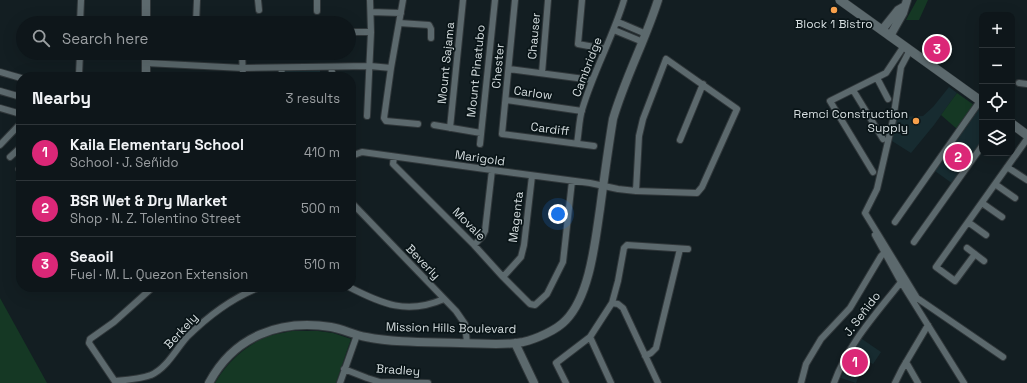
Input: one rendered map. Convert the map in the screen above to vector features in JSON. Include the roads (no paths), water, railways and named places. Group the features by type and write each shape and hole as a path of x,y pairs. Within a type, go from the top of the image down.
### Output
{"main road":[{"path":"840,0 979,101"},
{"path":"1015,126 1027,135"}],"street":[{"path":"80,16 81,0"},
{"path":"146,0 146,16"},
{"path":"196,16 197,0"},
{"path":"258,0 259,10"},
{"path":"317,0 317,11"},
{"path":"367,116 371,32 370,0"},
{"path":"403,0 391,68 384,120 418,124"},
{"name":"Mount Sajama","path":"450,128 463,0"},
{"name":"Mount Pinatubo","path":"480,144 495,0"},
{"name":"Chester","path":"502,134 515,0"},
{"name":"Chauser","path":"542,73 548,0"},
{"path":"582,0 578,44 605,49"},
{"name":"Cambridge","path":"577,143 582,111 592,80 618,22 624,0"},
{"name":"Mission Hills Boulevard","path":"209,383 220,364 246,342 266,331 285,326 316,325 333,327 357,334 387,339 467,343 515,343 533,339 549,332 566,321 575,307 589,275 613,119 620,96 643,42 658,0"},
{"path":"882,30 898,10 906,3"},
{"path":"890,36 903,13 906,3"},
{"path":"371,12 401,13"},
{"path":"618,22 646,34"},
{"path":"399,23 429,26 431,29 431,38"},
{"path":"614,30 643,42"},
{"path":"356,32 371,32"},
{"path":"873,172 830,101 886,72 907,48"},
{"path":"907,48 901,67 890,134 877,189 865,213 917,298 1003,357"},
{"path":"636,191 639,136 643,119 666,59 702,84 680,140"},
{"path":"79,72 80,60"},
{"path":"242,60 243,72"},
{"path":"146,72 146,63 243,68 370,66 391,68"},
{"path":"331,67 332,72"},
{"path":"282,68 282,72"},
{"path":"509,69 592,80"},
{"path":"0,72 16,77"},
{"path":"877,78 888,99"},
{"path":"1019,83 1027,84"},
{"name":"Marigold","path":"356,154 362,152 636,191 697,193 702,187 737,109 702,84"},
{"path":"853,90 883,139"},
{"path":"0,91 16,96"},
{"name":"Carlow","path":"506,100 582,111"},
{"path":"895,222 979,105"},
{"path":"0,108 16,113"},
{"path":"434,125 481,133"},
{"path":"0,145 16,128"},
{"name":"Cardiff","path":"502,134 594,146"},
{"path":"974,254 955,281 936,267 1027,139"},
{"path":"914,242 979,150"},
{"path":"10,157 16,152"},
{"name":"Movale","path":"394,157 393,164 474,245 530,304 535,305 547,294 563,262 572,181"},
{"path":"1007,167 1027,180"},
{"path":"474,245 482,237 485,231 492,170"},
{"name":"Magenta","path":"503,277 521,257 524,245 532,176"},
{"path":"995,184 1015,198"},
{"path":"982,203 1002,217"},
{"name":"Beverly","path":"356,207 456,311 465,324 467,343"},
{"path":"968,222 986,235"},
{"path":"875,228 875,235 884,253 964,383"},
{"path":"566,383 556,363 590,337 612,303 624,248 626,245 688,249"},
{"path":"966,248 984,261"},
{"path":"645,356 656,348 680,249"},
{"path":"801,383 806,364 821,339 850,308 884,253"},
{"name":"J. Señido","path":"834,383 846,355 857,338 901,282"},
{"path":"356,291 367,297 405,307 421,307 444,299"},
{"path":"115,382 89,343 90,339 114,322 147,292"},
{"name":"Berkely","path":"115,382 152,375 167,363 186,339 202,323 221,307 243,292"},
{"path":"612,303 618,304 623,308 658,383"},
{"path":"895,383 928,325"},
{"path":"340,383 357,334"},
{"path":"590,337 611,383"},
{"path":"515,343 534,383"},
{"path":"906,362 918,383"},
{"name":"Bradley","path":"344,369 380,382 428,383"}],"place":[{"name":"Block 1 Bistro","path":"834,10"},
{"name":"Seaoil","path":"937,49"},
{"name":"Remci Construction Supply","path":"916,121"},
{"name":"BSR Wet & Dry Market","path":"958,157"},
{"name":"Kaila Elementary School","path":"855,362"}]}
